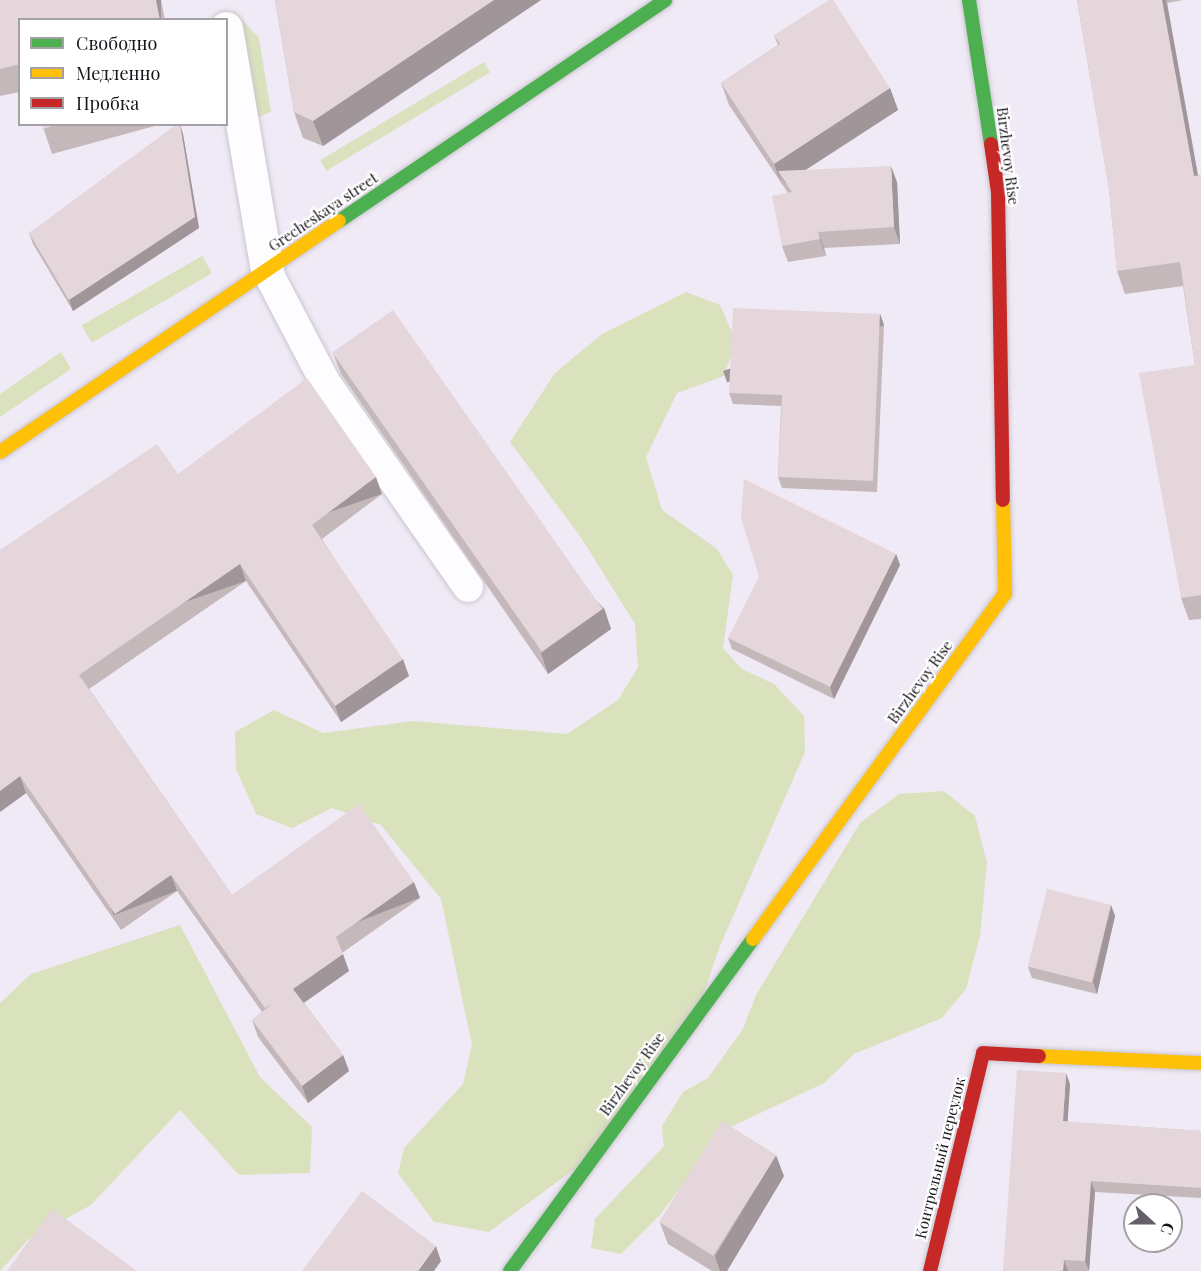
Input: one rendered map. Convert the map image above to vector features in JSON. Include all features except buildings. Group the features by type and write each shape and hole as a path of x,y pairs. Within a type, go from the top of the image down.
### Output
{"street":[{"path":"222,0 225,18"},
{"name":"Grecheskaya street","path":"0,452 665,0"},
{"name":"Birzhevoy Rise","path":"510,1271 1005,594 998,192 969,0"},
{"path":"228,40 267,271"},
{"name":"Контрольный переулок","path":"930,1271 983,1053 1201,1062"}],"lane":[{"path":"267,271 325,382 468,587"}],"green space":[{"path":"233,10 259,38 271,112 251,120"},
{"path":"484,62 490,72 326,171 320,160"},
{"path":"202,256 212,273 92,343 82,326"},
{"path":"686,292 720,305 736,341 724,376 677,393 646,457 662,510 717,549 733,575 723,648 742,669 774,684 804,716 805,752 720,946 697,1013 591,1157 489,1232 434,1222 398,1173 404,1148 463,1084 472,1045 441,899 381,825 332,808 292,828 256,814 236,769 235,732 274,710 323,733 413,721 567,734 618,700 638,667 635,624 580,536 510,442 555,373 602,334"},
{"path":"61,352 71,369 0,417 0,394"},
{"path":"944,791 975,816 987,863 980,936 966,989 942,1018 854,1054 824,1083 724,1130 660,1215 621,1254 591,1248 595,1219 664,1146 662,1126 683,1092 708,1078 743,1029 756,995 860,823 899,794"},
{"path":"180,925 260,1077 312,1127 310,1173 239,1175 180,1110 91,1205 29,1239 0,1271 0,1003 31,974"}],"traffic: fast":[{"path":"339,221 665,0"},
{"path":"969,0 991,144"},
{"path":"510,1271 753,939"}],"traffic: slow":[{"path":"0,452 339,221"},
{"path":"753,939 1005,594 1003,500"},
{"path":"1039,1056 1201,1063"}],"traffic: jam":[{"path":"991,144 998,192 1003,500"},
{"path":"930,1271 983,1053 1039,1056"}]}
